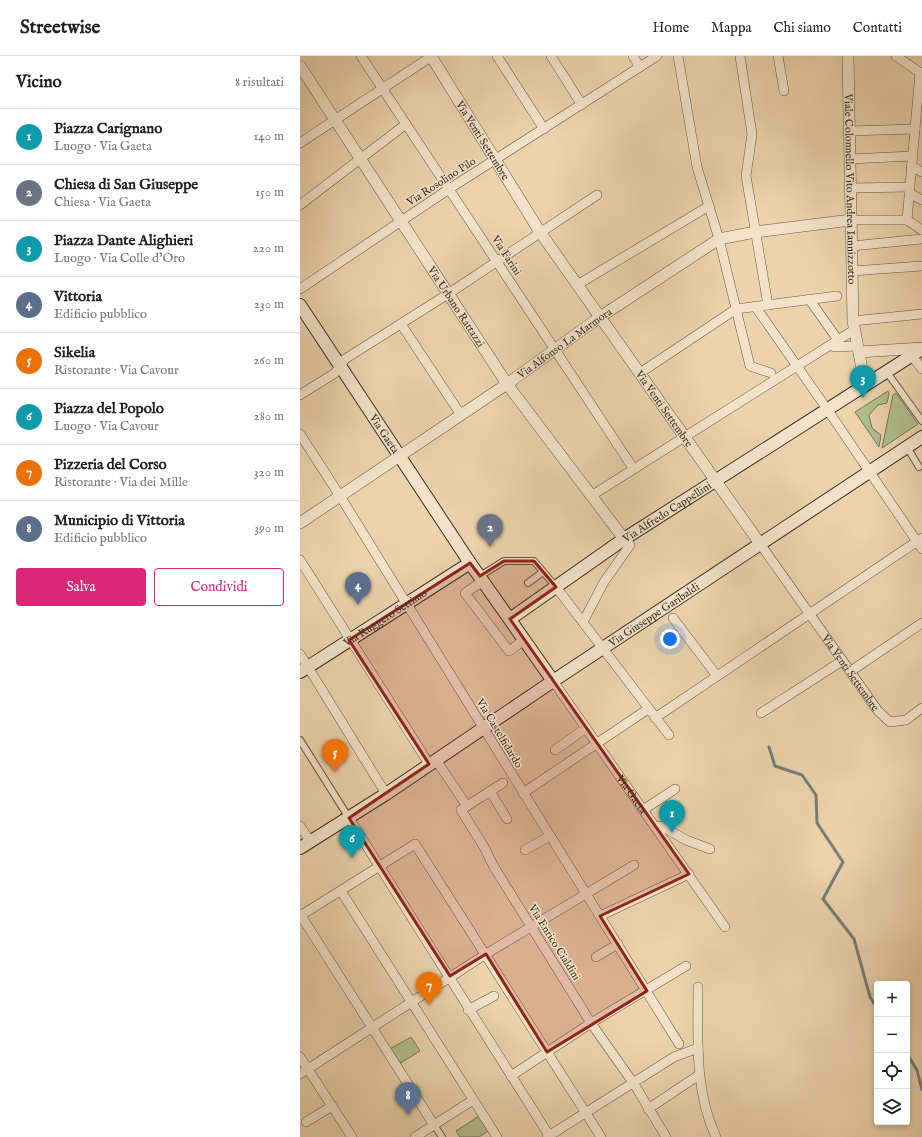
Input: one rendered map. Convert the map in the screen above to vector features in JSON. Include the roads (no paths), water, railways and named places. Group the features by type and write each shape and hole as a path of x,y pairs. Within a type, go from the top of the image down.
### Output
{"main road":[{"name":"Via Gaeta","path":"300,305 470,563 553,680"},
{"path":"890,369 918,350"},
{"name":"Via Alfredo Cappellini","path":"510,619 624,539 890,369"},
{"name":"Via Giuseppe Garibaldi","path":"306,842 347,815 386,794 553,680 761,545 922,437"},
{"name":"Via Ruggero Settimo","path":"304,669 470,563"}],"street":[{"name":"Via Farini","path":"360,56 633,468"},
{"path":"300,143 431,56"},
{"name":"Via Venti Settembre","path":"431,56 540,232 878,711 890,722 906,720 922,708"},
{"path":"496,56 544,129"},
{"path":"551,56 582,105"},
{"path":"633,56 640,67"},
{"name":"Via Rosolino Pilo","path":"300,289 449,189 657,56"},
{"path":"678,56 697,167 719,239 750,366 771,374"},
{"path":"740,56 752,134 746,176 768,304"},
{"path":"778,56 784,91"},
{"name":"Viale Colonnello Vito Andrea Iannizzotto","path":"848,56 854,326 865,385"},
{"path":"896,56 921,73 919,115 915,129 918,142 912,156 907,220"},
{"name":"Via Urbano Rattazzi","path":"300,66 507,384 624,539"},
{"path":"300,205 406,124"},
{"path":"849,131 915,129"},
{"path":"850,159 912,156"},
{"path":"912,166 922,172"},
{"path":"851,188 909,190 922,200"},
{"path":"300,395 335,373 345,359 448,294 597,195"},
{"path":"577,284 709,206"},
{"path":"851,220 907,220 922,230"},
{"name":"Via Alfonso La Marmora","path":"300,523 507,384 600,317 719,239 755,232 851,220"},
{"path":"852,246 922,239"},
{"path":"852,271 922,266"},
{"path":"640,373 736,309 837,296"},
{"path":"809,299 837,341 858,349 918,350 922,369"},
{"path":"655,718 810,614 920,543 755,306"},
{"path":"591,496 797,365 827,348 854,326 922,314"},
{"path":"401,324 461,415"},
{"path":"890,369 922,422"},
{"name":"Via Castelfidardo","path":"300,434 340,496 679,1044"},
{"path":"907,447 921,470"},
{"path":"582,622 604,582 630,545 624,539"},
{"path":"300,560 349,640 432,762 467,806 503,783"},
{"path":"524,640 509,651 465,593 504,561 534,561 556,587 669,735"},
{"path":"528,583 544,572"},
{"path":"673,618 717,676"},
{"path":"851,671 922,623"},
{"path":"300,654 304,669 386,794"},
{"path":"761,713 842,661"},
{"name":"Via Gaeta","path":"553,680 586,728 598,742 725,927"},
{"path":"523,793 648,709"},
{"path":"555,750 586,728"},
{"path":"300,740 380,869 450,976 468,1010 513,1074 550,1136 634,1084 674,1057 698,1048"},
{"path":"644,810 675,790"},
{"path":"490,791 507,819"},
{"name":"Via Enrico Cialdini","path":"467,806 461,810 484,847 494,867 591,1023 634,1084 666,1137"},
{"path":"300,826 306,842"},
{"path":"655,827 662,826 686,840 710,849"},
{"path":"525,850 550,836"},
{"path":"442,1137 301,917 343,894 415,844 601,1137"},
{"path":"304,1072 450,976 634,865"},
{"path":"600,916 689,874"},
{"path":"343,894 497,1137"},
{"path":"596,957 618,944"},
{"path":"513,1074 591,1023 647,991 686,966"},
{"path":"698,987 699,1075 708,1121 716,1137"},
{"path":"468,1010 494,996"},
{"path":"300,1057 304,1072 332,1106 352,1137"},
{"path":"648,1109 699,1075"},
{"path":"415,1137 472,1099"},
{"path":"306,1122 332,1106"}],"waterway":[{"path":"769,747 775,766 802,775 816,795 817,823 843,862 823,899 854,939 870,997 874,1003"},
{"path":"910,1059 917,1070 922,1090"}],"place":[{"name":"Piazza Dante Alighieri","path":"863,398"},
{"name":"Chiesa di San Giuseppe","path":"490,547"},
{"name":"Vittoria","path":"358,605"},
{"name":"Sikelia","path":"335,772"},
{"name":"Piazza Carignano","path":"672,833"},
{"name":"Piazza del Popolo","path":"352,858"},
{"name":"Pizzeria del Corso","path":"429,1005"},
{"name":"Municipio di Vittoria","path":"408,1115"}]}
